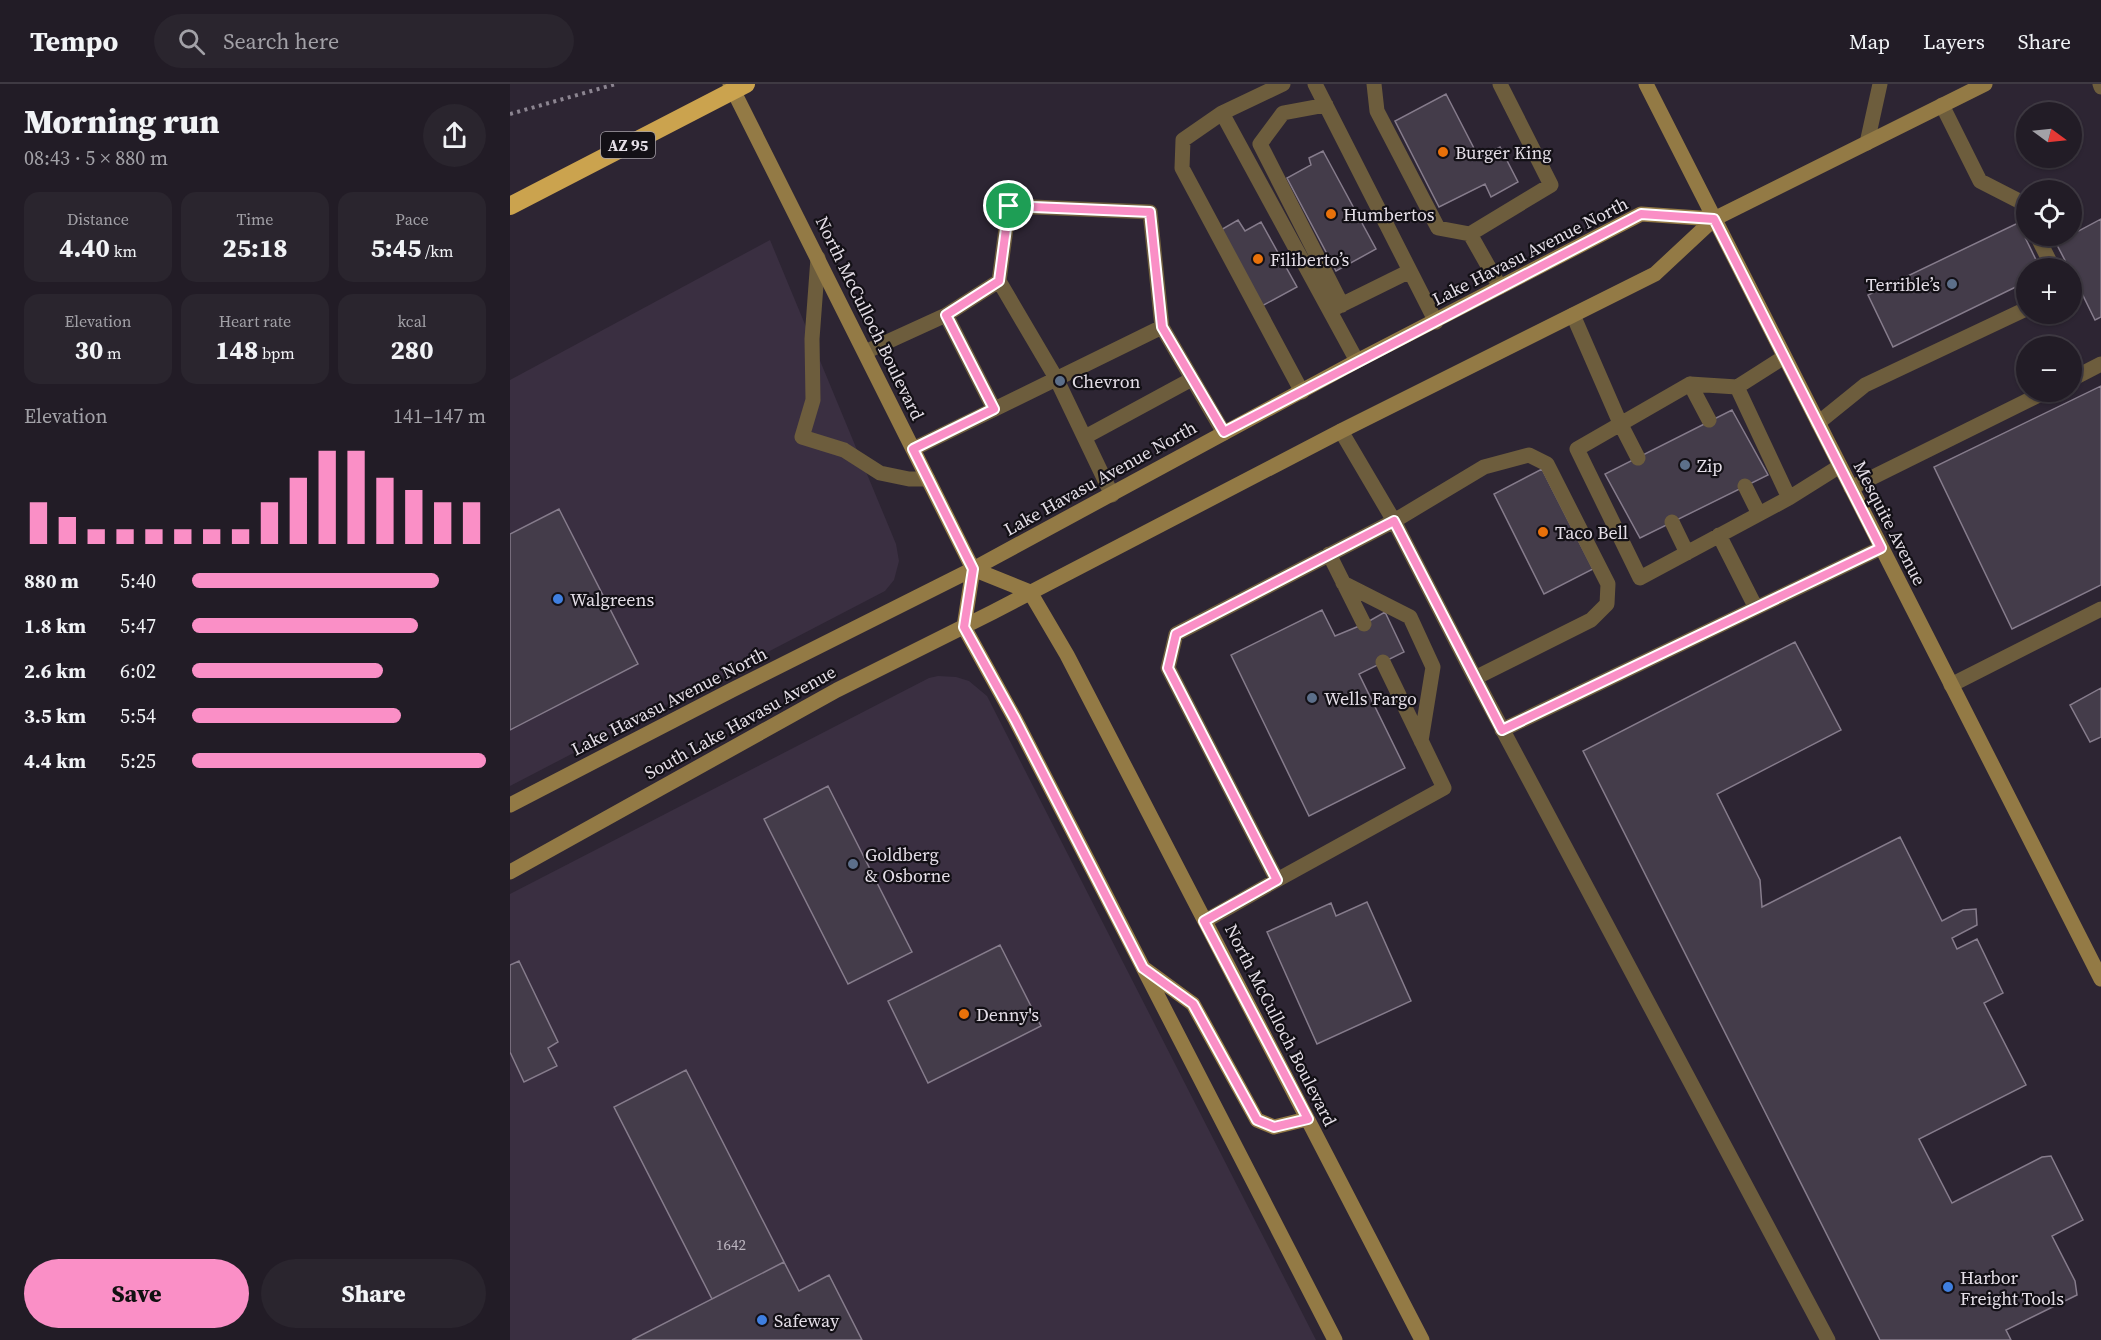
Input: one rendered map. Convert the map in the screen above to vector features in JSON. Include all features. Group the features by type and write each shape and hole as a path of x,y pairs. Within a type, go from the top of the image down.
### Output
{"highway":[{"name":"AZ 95","path":"510,206 746,84"}],"main road":[{"name":"North McCulloch Boulevard","path":"730,84 973,569"},
{"name":"Mesquite Avenue","path":"1646,84 1881,548 2097,962 2101,979"},
{"path":"1335,1340 1015,719 964,627 973,569 1030,592 1341,431 1655,274 1714,219 1985,84"},
{"name":"Lake Havasu Avenue North","path":"510,805 721,695 973,569 1357,361 1641,214 1714,219"},
{"name":"North McCulloch Boulevard","path":"1030,592 1066,655 1422,1340"},
{"name":"South Lake Havasu Avenue","path":"510,873 837,690 1030,592"},
{"path":"1143,968 1193,1004 1257,1120 1274,1127 1308,1119"}],"lane":[{"path":"1283,84 1222,113 1183,140 1182,168 1302,392"},
{"path":"1315,84 1436,322"},
{"path":"1374,84 1377,111 1438,228 1470,234 1551,185 1500,84"},
{"path":"1867,143 1880,84"},
{"path":"1326,105 1282,113 1260,144 1336,307 1357,361"},
{"path":"1942,105 1980,181 2016,200"},
{"path":"1222,113 1336,307"},
{"path":"1112,495 1056,378 999,281 1009,206 1150,212 1162,327 1224,432"},
{"path":"1470,234 1500,288"},
{"path":"818,258 812,339 813,400 802,437 840,448 880,473 909,479 928,479"},
{"path":"1336,307 1410,271"},
{"path":"865,352 946,315 999,281"},
{"path":"1818,423 1865,385 2016,314"},
{"path":"946,315 994,409"},
{"path":"1573,315 1620,423 1638,458"},
{"path":"913,449 1162,327"},
{"path":"1784,357 1737,387 1690,384 1577,449 1640,578 1789,498 1840,466"},
{"path":"2082,373 2101,364"},
{"path":"1085,437 1192,379"},
{"path":"1690,384 1709,420"},
{"path":"1737,387 1789,498"},
{"path":"1851,488 2025,402"},
{"path":"1341,431 1394,521 1502,730 1828,1340"},
{"path":"1277,880 1168,668 1176,634 1394,521 1484,466 1529,455 1547,464 1608,584 1607,604 1592,620 1475,678"},
{"path":"1745,486 1759,514"},
{"path":"1672,522 1688,553"},
{"path":"1719,536 1756,608"},
{"path":"1502,730 1881,548"},
{"path":"1329,554 1364,624"},
{"path":"1343,583 1410,617 1433,667 1420,741"},
{"path":"1952,685 2101,609"},
{"path":"1204,921 1444,788 1383,663"}],"path":[{"path":"510,114 616,84"}],"shaded area":[{"path":"770,240 896,544 899,561 894,580 885,591 510,786 510,380"},
{"path":"956,677 969,681 987,696 1316,1340 510,1340 510,894 929,678"}],"building":[{"name":"Burger King","path":"1446,94 1479,158 1500,147 1518,182 1491,197 1485,184 1439,207 1395,121"},
{"name":"Humbertos","path":"1323,151 1376,249 1336,271 1287,178 1311,165 1309,158"},
{"path":"2101,219 2101,317 2095,320 2082,293 2082,258 2064,258 2058,246 2082,246 2082,229"},
{"name":"Filiberto’s","path":"1238,220 1245,231 1261,222 1297,287 1260,307 1219,231"},
{"path":"2016,224 2016,246 2029,246 2035,258 2016,258 2016,287 1893,347 1868,295"},
{"path":"2101,386 2101,585 2012,629 1934,467 2068,402 2082,402 2082,395"},
{"path":"1732,410 1768,475 1640,538 1605,474"},
{"name":"Taco Bell","path":"1542,469 1593,569 1544,594 1494,494"},
{"name":"Walgreens","path":"559,509 638,664 510,730 510,534"},
{"path":"1322,610 1335,636 1385,612 1404,652 1359,674 1405,768 1309,816 1231,655"},
{"path":"1795,642 1841,730 1717,794 1760,880 1762,907 1900,837 1942,921 1963,910 1976,909 1977,925 1952,938 1957,949 1977,939 2003,993 1984,1003 2026,1085 1919,1139 1952,1203 2042,1157 2051,1156 2083,1220 2052,1236 2075,1281 2077,1295 2006,1330 2011,1340 1880,1340 1583,751"},
{"path":"2101,688 2101,737 2090,742 2070,705"},
{"path":"828,786 912,952 848,984 764,819"},
{"path":"1367,902 1411,1001 1317,1044 1267,932 1331,903 1336,916"},
{"name":"Denny's","path":"1000,945 1041,1026 928,1083 888,1001"},
{"path":"519,961 558,1042 548,1048 557,1066 524,1082 510,1052 510,965"},
{"path":"686,1070 784,1262 712,1299 614,1107"},
{"name":"Safeway","path":"784,1262 799,1291 829,1275 862,1340 632,1340"}],"place":[{"name":"Burger King","path":"1443,152"},
{"name":"Humbertos","path":"1331,214"},
{"name":"Filiberto’s","path":"1258,259"},
{"name":"Terrible’s","path":"1952,284"},
{"name":"Chevron","path":"1060,381"},
{"name":"Zip","path":"1685,465"},
{"name":"Taco Bell","path":"1543,532"},
{"name":"Walgreens","path":"558,599"},
{"name":"Wells Fargo","path":"1312,698"},
{"name":"Goldberg & Osborne","path":"853,864"},
{"name":"Denny's","path":"964,1014"},
{"name":"Harbor Freight Tools","path":"1948,1287"},
{"name":"Safeway","path":"762,1320"}],"route":[{"path":"1009,206 1150,212 1162,327 1224,432 1641,214 1714,219 1881,548 1502,730 1394,521 1176,634 1168,668 1277,880 1204,921 1308,1119 1274,1127 1257,1120 1193,1004 1143,968 1015,719 964,627 973,569 913,449 994,409 946,315 999,281 1009,206"}]}
